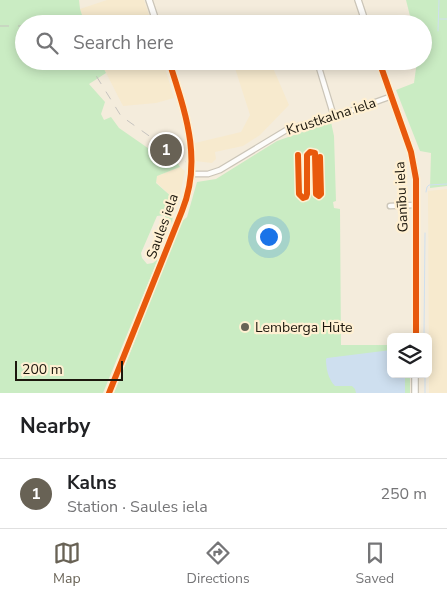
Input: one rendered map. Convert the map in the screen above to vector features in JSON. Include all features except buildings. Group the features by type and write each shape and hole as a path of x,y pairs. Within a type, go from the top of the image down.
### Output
{"street":[{"path":"149,0 154,15"},
{"path":"358,0 363,15"},
{"name":"Saules iela","path":"109,393 185,205 191,174 192,151 188,126 172,70"},
{"path":"320,70 334,117"},
{"name":"Ganību iela","path":"382,70 413,159 416,179 416,333"},
{"name":"Krustkalna iela","path":"191,174 208,174 220,170 288,129 334,117 392,96"},
{"path":"390,206 415,205"},
{"path":"415,378 415,393"}],"shaded area":[{"path":"107,0 144,0 149,15 82,15 80,9"},
{"path":"105,70 166,70 174,98 156,103 123,106"},
{"path":"236,70 274,70 289,105 260,135 243,146 215,152 216,159 212,163 195,161 195,143 241,132 250,115"},
{"path":"180,167 185,171 180,195 173,198 156,182 157,176"},
{"path":"447,189 447,393 429,393 429,378 432,378 432,333 429,333 428,191"}],"green space":[{"path":"0,0 79,0 82,15 15,15 15,70 104,70 106,73 89,84 105,102 101,114 104,120 111,117 119,128 168,162 177,162 180,167 157,176 156,183 173,198 172,224 171,220 165,217 165,215 157,216 141,253 142,258 147,264 153,263 158,259 103,393 0,393"},
{"path":"406,0 447,0 447,186 430,188 431,153 420,151 396,90 414,83 416,70 432,70 432,15 410,15"},
{"path":"331,122 334,136 336,201 333,202 334,208 340,209 341,345 387,345 387,378 410,378 410,393 114,393 179,224 187,217 197,182 216,179 277,141"}],"water":[{"path":"387,350 387,378 405,378 405,393 356,393 352,386 335,386 329,377 326,366 327,358"}],"waterway":[{"path":"438,31 439,0"},
{"path":"440,19 447,19"},
{"path":"426,192 429,185 447,184"},
{"path":"424,333 425,233"},
{"path":"425,378 425,393"}],"railway":[{"path":"0,26 15,26"},
{"path":"93,70 121,116 186,162"}],"cycle path":[{"path":"109,393 188,192 191,173 189,136 186,117 172,70"},
{"path":"382,70 411,152 416,179 416,333"},
{"path":"298,155 299,194 303,198 307,194 307,155 310,152 315,153 316,194 319,196 321,194 320,157"}],"place":[{"name":"Kalns","path":"166,150"},
{"name":"Lemberga Hūte","path":"245,327"}]}
